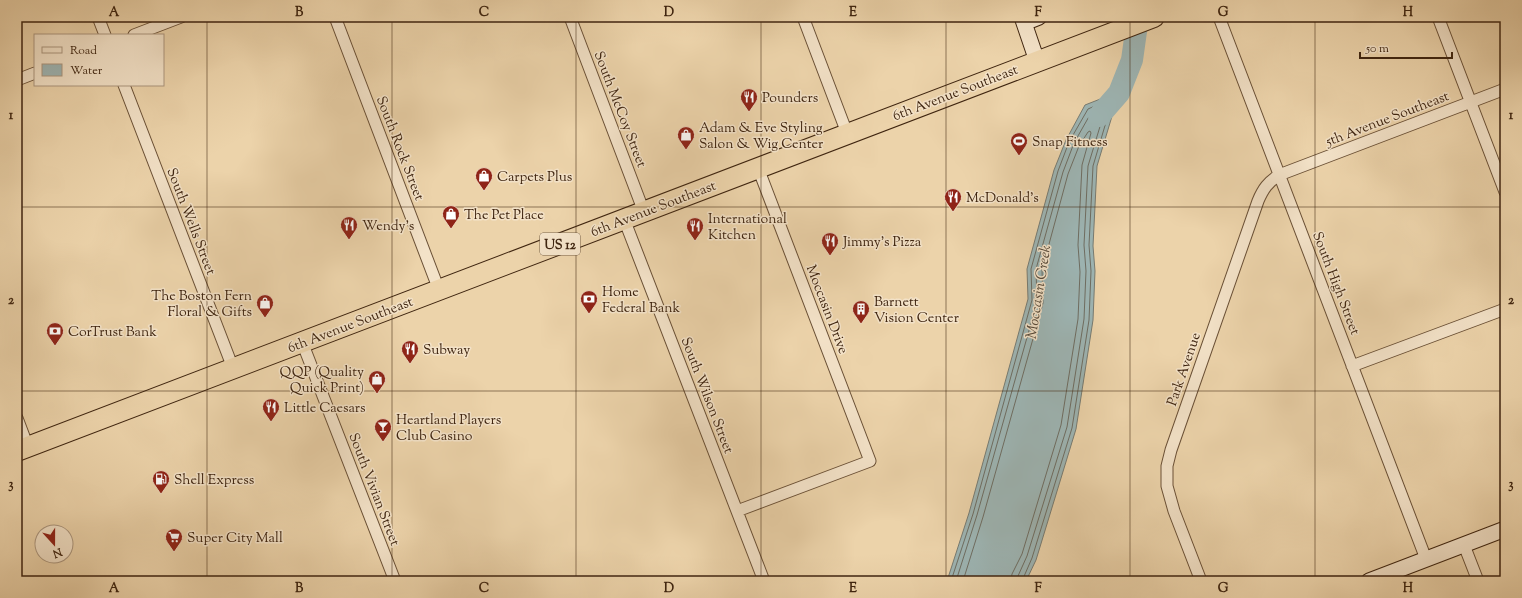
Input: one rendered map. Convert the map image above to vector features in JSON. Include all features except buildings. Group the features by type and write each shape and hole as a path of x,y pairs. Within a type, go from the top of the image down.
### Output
{"highway":[{"name":"6th Avenue Southeast","path":"23,449 1154,17"}],"street":[{"path":"98,17 105,34"},
{"path":"137,34 181,17"},
{"name":"South Rock Street","path":"335,17 439,290"},
{"name":"South McCoy Street","path":"570,17 644,212"},
{"path":"803,17 847,133"},
{"path":"1037,61 1023,20 1039,17"},
{"name":"South High Street","path":"1219,17 1426,559"},
{"path":"1438,17 1505,192"},
{"path":"17,80 34,73"},
{"name":"South Wells Street","path":"124,86 233,368"},
{"name":"5th Avenue Southeast","path":"1279,175 1505,90"},
{"name":"Moccasin Drive","path":"737,511 870,461 758,168"},
{"name":"Park Avenue","path":"1200,581 1174,511 1167,486 1167,466 1170,450 1258,201 1264,188 1272,179 1279,175"},
{"name":"South Wilson Street","path":"624,219 764,581"},
{"path":"1352,366 1505,309"},
{"name":"South Vivian Street","path":"302,342 395,581"},
{"path":"17,418 23,449"},
{"path":"1369,581 1505,529"},
{"path":"1464,545 1478,581"}],"water":[{"path":"1119,93 1097,166 1093,246 1095,271 1093,320 1076,429 1036,560 1026,581 947,581 969,513 1028,299 1027,269 1054,170 1066,140 1085,105"}],"waterway":[{"name":"Moccasin Creek","path":"1099,116 1119,93 1132,60 1138,17"}],"place":[{"name":"Pounders","path":"749,112"},
{"name":"Adam & Eve Styling Salon & Wig Center","path":"686,150"},
{"name":"Snap Fitness","path":"1019,156"},
{"name":"Carpets Plus","path":"484,191"},
{"name":"McDonald's","path":"953,212"},
{"name":"The Pet Place","path":"451,229"},
{"name":"Wendy's","path":"349,240"},
{"name":"International Kitchen","path":"695,241"},
{"name":"Jimmy's Pizza","path":"830,256"},
{"name":"Home Federal Bank","path":"589,314"},
{"name":"The Boston Fern Floral & Gifts","path":"265,318"},
{"name":"Barnett Vision Center","path":"861,324"},
{"name":"CorTrust Bank","path":"55,346"},
{"name":"Subway","path":"410,364"},
{"name":"QQP (Quality Quick Print)","path":"377,394"},
{"name":"Little Caesars","path":"271,422"},
{"name":"Heartland Players Club Casino","path":"383,442"},
{"name":"Shell Express","path":"161,494"},
{"name":"Super City Mall","path":"174,552"}]}
